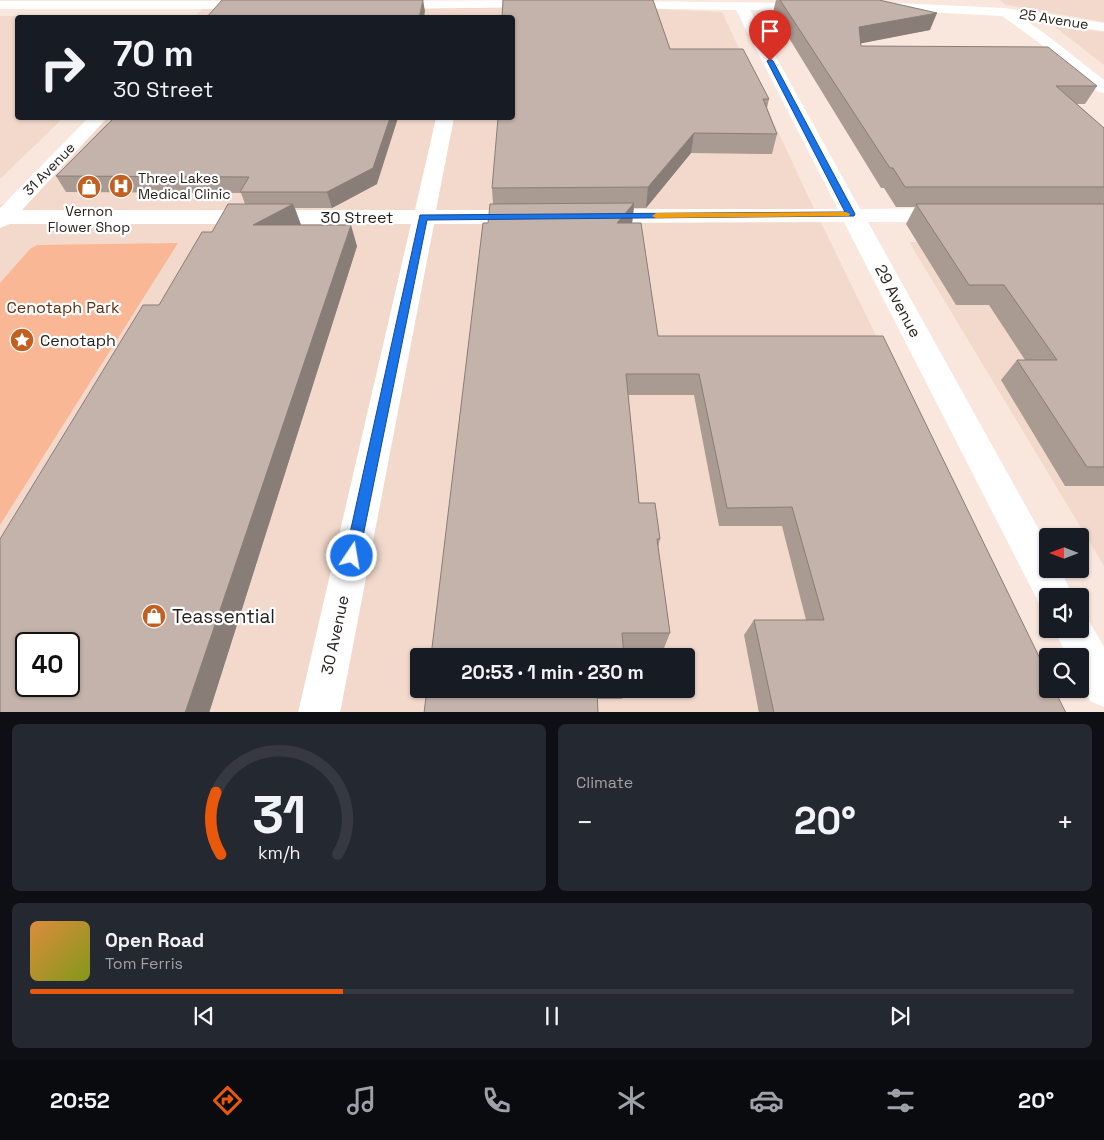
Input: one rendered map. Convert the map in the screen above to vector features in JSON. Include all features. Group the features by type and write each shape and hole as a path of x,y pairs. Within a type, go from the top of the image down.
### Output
{"street":[{"path":"501,0 557,5"},
{"path":"989,0 1043,38 1104,88"},
{"path":"373,5 471,6 537,4"},
{"path":"0,5 265,5"},
{"path":"197,15 206,5"},
{"path":"606,5 824,6"},
{"name":"29 Avenue","path":"741,6 1051,588"},
{"name":"25 Avenue","path":"862,6 1004,12 1104,27"},
{"name":"31 Avenue","path":"1,218 96,120"},
{"name":"30 Avenue","path":"319,712 445,120"},
{"path":"580,216 965,215"},
{"name":"30 Street","path":"1,218 550,216"},
{"path":"1078,638 1104,687"}],"shaded area":[{"path":"1000,0 1104,0 1104,22 1006,5"},
{"path":"537,4 722,12 809,198 1039,670 1039,698 1053,698 1060,712 0,712 0,205 26,193 96,120 515,120 515,15 196,15 206,5"},
{"path":"0,16 15,16 15,120 61,120 0,179"},
{"path":"1055,27 1104,32 1104,65"},
{"path":"909,242 1104,243 1104,566 1089,541 1089,528 1081,528"}],"green space":[{"name":"Cenotaph Park","path":"178,243 0,525 0,283 30,249 37,245"}],"building":[{"path":"222,0 423,0 420,15 209,15"},
{"path":"503,0 653,0 670,49 743,49 769,99 763,99 777,134 694,133 648,187 492,188 498,120 515,120 515,15 502,15"},
{"path":"780,0 879,0 937,13 859,27 861,46 1048,47 1097,86 1056,86 1104,128 1104,187 905,187 893,168 890,168"},
{"path":"112,120 389,120 373,168 327,192 240,192 249,177 56,176"},
{"path":"634,203 617,223 641,223 658,336 883,336 1039,657 1039,698 1058,698 1066,712 774,712 754,620 824,620 792,507 727,508 699,374 626,374 639,503 655,503 660,539 657,539 670,633 622,633 623,648 432,648 483,223 488,223 490,204"},
{"path":"228,204 293,204 253,225 351,225 185,712 0,712 0,539 143,305 159,305 202,232 212,232"},
{"path":"916,204 1104,204 1104,467 1087,467 1017,360 1057,360 1004,285 969,285"},
{"path":"426,698 597,698 598,712 424,712"}],"slow traffic":[{"path":"656,216 846,214"}],"place":[{"name":"Three Lakes Medical Clinic","path":"121,186"},
{"name":"Vernon Flower Shop","path":"89,187"},
{"name":"Cenotaph","path":"22,340"},
{"name":"Teassential","path":"154,616"}],"route":[{"path":"352,556 423,217 851,214 770,61"}]}
